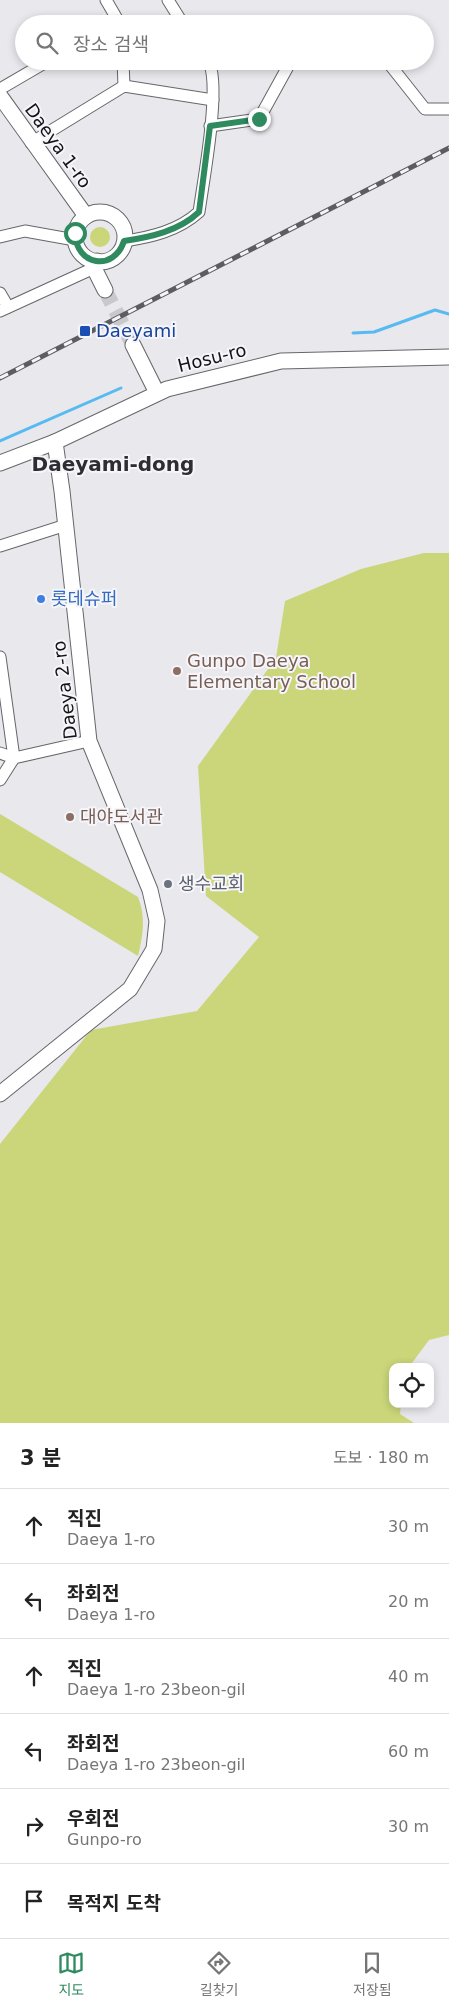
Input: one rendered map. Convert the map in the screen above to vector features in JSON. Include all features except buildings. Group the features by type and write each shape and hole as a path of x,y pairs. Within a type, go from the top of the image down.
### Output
{"street":[{"path":"106,0 115,15"},
{"path":"168,0 178,15"},
{"path":"0,89 33,70"},
{"path":"123,70 124,86"},
{"path":"0,293 4,309 118,254 124,241 158,235 190,220 199,212 213,100 212,70"},
{"path":"210,126 259,119 285,70"},
{"path":"394,70 425,110 449,109"},
{"path":"32,143 124,86 213,100"},
{"name":"Daeya 1-ro","path":"0,96 86,216"},
{"name":"Daeya 1-ro","path":"75,240 77,227 86,216 94,212 104,212 114,216 120,222 124,232 124,241"},
{"path":"0,238 25,231 75,240 82,254 95,265 105,290"},
{"path":"133,345 157,393"},
{"name":"Hosu-ro","path":"0,463 55,442 167,389 281,360 449,356"},
{"name":"Daeya 2-ro","path":"0,1094 130,989 154,949 157,920 150,890 89,741 66,525 55,442"},
{"path":"0,546 66,525"},
{"path":"0,657 14,758 0,780"},
{"path":"0,753 14,758 89,741"}],"green space":[{"path":"96,227 104,227 110,233 110,241 104,247 96,247 90,241 90,233"},
{"path":"424,553 449,553 449,1335 429,1340 412,1363 389,1363 389,1408 401,1408 400,1414 414,1423 0,1423 0,1144 91,1030 197,1011 259,937 206,896 198,766 276,658 285,601 361,569"},
{"path":"0,814 138,897 141,904 143,926 138,956 0,872"}],"waterway":[{"path":"353,333 374,332 435,310 449,314"},
{"path":"0,441 121,388"}],"tunnel":[{"path":"105,290 133,345"}],"railway":[{"path":"0,378 449,148"}],"place":[{"name":"Daeyami","path":"85,331"},
{"name":"롯데슈퍼","path":"41,599"},
{"name":"Gunpo Daeya Elementary School","path":"177,671"},
{"name":"대야도서관","path":"70,817"},
{"name":"생수교회","path":"168,884"}],"district":[{"name":"Daeyami-dong","path":"113,464"}],"route":[{"path":"75,233 75,240 82,254 89,259 104,261 118,254 124,241 158,235 190,220 199,212 210,126 259,119"}]}
